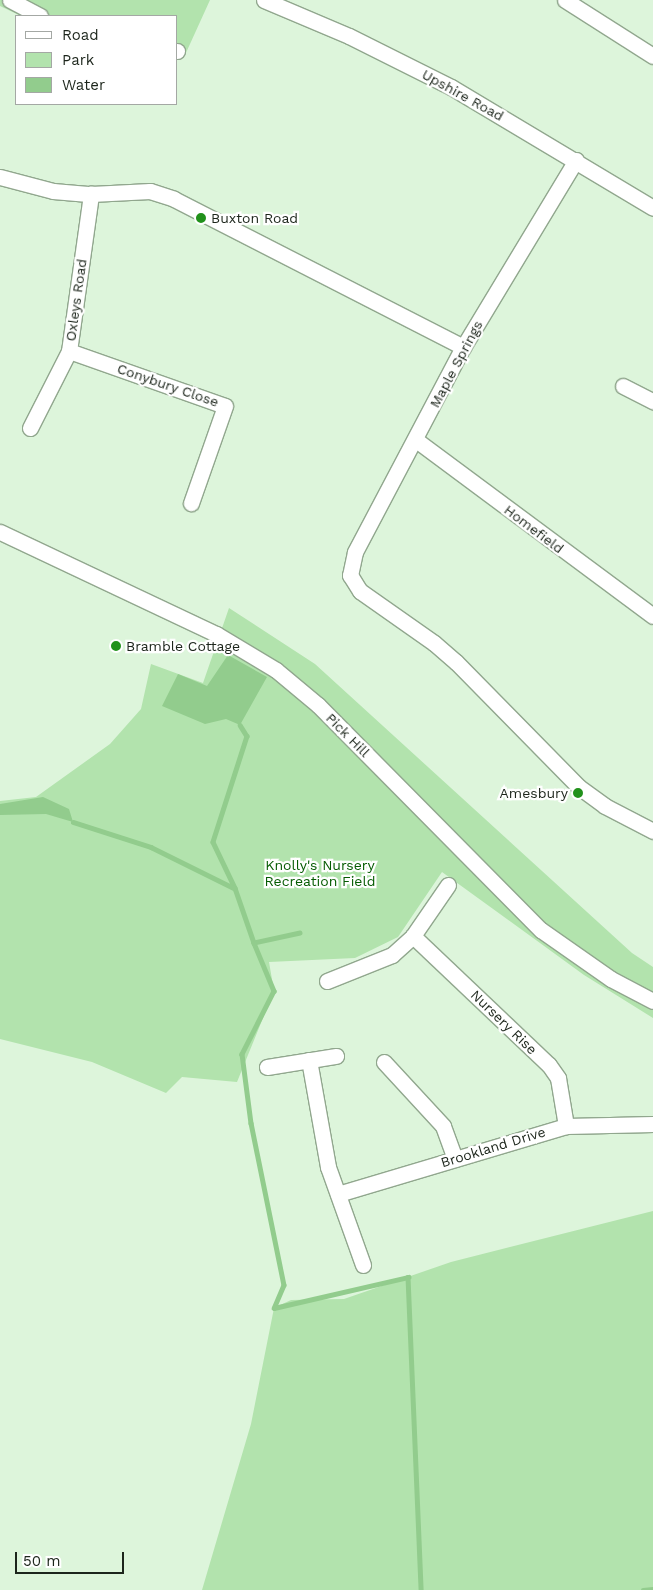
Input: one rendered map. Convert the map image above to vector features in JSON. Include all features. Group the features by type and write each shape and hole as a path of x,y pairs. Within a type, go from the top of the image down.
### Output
{"street":[{"path":"10,0 38,15"},
{"name":"Upshire Road","path":"264,0 349,36 451,87 576,160 653,208"},
{"path":"565,0 653,56"},
{"name":"Maple Springs","path":"576,160 463,347 356,552 350,575 360,592 434,642 463,668 578,787 605,806 653,831"},
{"path":"0,177 45,190 91,194 150,191 174,199 463,347"},
{"name":"Oxleys Road","path":"30,428 70,351 91,194"},
{"name":"Conybury Close","path":"70,351 226,406 191,503"},
{"path":"623,386 653,401"},
{"name":"Homefield","path":"416,440 653,616"},
{"name":"Pick Hill","path":"0,532 216,634 276,670 318,705 541,930 611,978 653,1001"},
{"path":"327,981 392,955 413,936 448,885"},
{"name":"Nursery Rise","path":"413,936 549,1065 558,1078 566,1126"},
{"path":"267,1067 336,1056"},
{"path":"309,1060 328,1167 363,1265"},
{"path":"384,1062 443,1126 455,1159"},
{"name":"Brookland Drive","path":"338,1194 566,1126 605,1119 653,1124"}],"green space":[{"path":"0,0 210,0 185,55 178,55 178,15 19,15 0,6"},
{"name":"Knolly's Nursery Recreation Field","path":"229,608 315,664 632,953 653,967 653,1018 584,975 442,872 398,937 355,958 269,962 274,991 237,1082 182,1077 166,1093 92,1062 0,1039 0,801 36,797 110,744 141,709 151,664 203,683"},
{"path":"653,1211 653,1590 202,1590 251,1424 274,1308 291,1300 344,1299 451,1262"}],"water":[{"path":"228,655 267,677 240,725 226,719 205,724 162,706 178,674 207,686"},
{"path":"43,797 69,809 73,822 46,814 0,815 0,804"}],"waterway":[{"path":"240,725 247,736 213,842 235,888 254,943"},
{"path":"73,822 151,847 234,888"},
{"path":"300,933 254,943 274,991 242,1054 251,1123 284,1285 274,1308 408,1277 421,1590"},
{"path":"643,1590 653,1589"}],"place":[{"name":"Buxton Road","path":"201,218"},
{"name":"Bramble Cottage","path":"116,646"},
{"name":"Amesbury","path":"578,793"}]}
